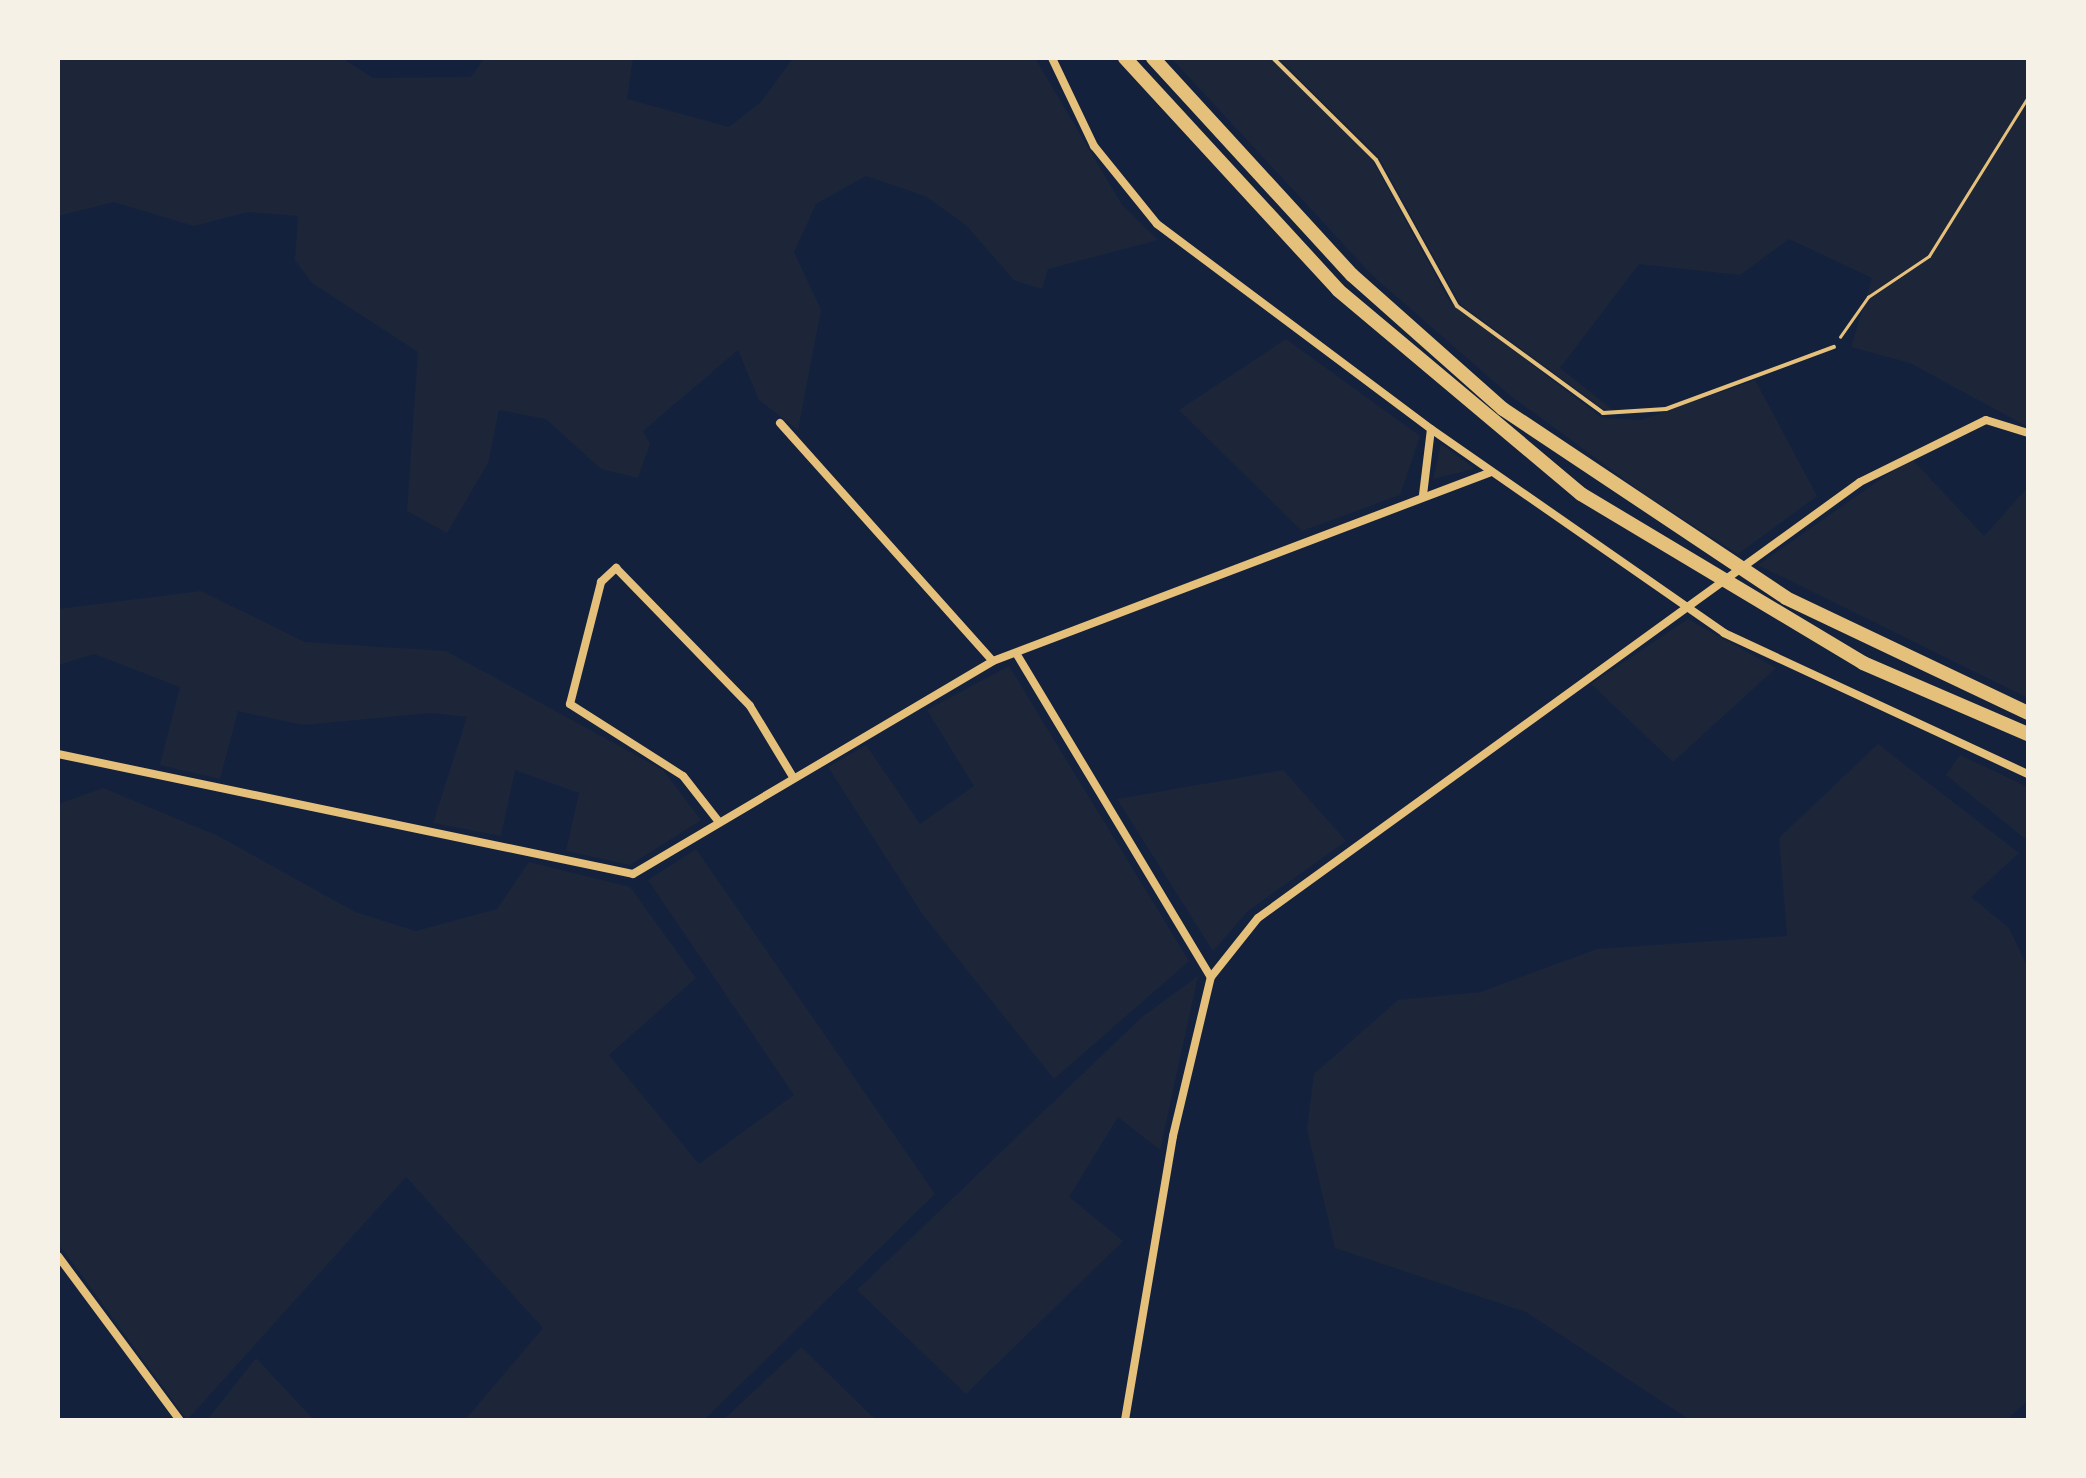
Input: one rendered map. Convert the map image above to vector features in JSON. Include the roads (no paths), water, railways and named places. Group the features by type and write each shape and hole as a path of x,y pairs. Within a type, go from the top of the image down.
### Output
{"highway":[{"path":"1126,58 1338,290 1581,494 1863,663 2028,734"},
{"path":"1153,58 1352,275 1503,409 1786,598 2028,713"}],"street":[{"path":"1052,58 1094,146 1158,224 1431,429 1724,632 2028,774"},
{"path":"1125,1420 1173,1136 1211,977 1258,918 1771,544 1954,432 1986,420 2028,433"},
{"path":"780,423 993,661"},
{"path":"1423,494 1431,429"},
{"path":"58,754 633,874 993,661 1423,494 1491,472"},
{"path":"719,822 682,776 570,704 601,582 616,568 750,706 793,777"},
{"path":"1016,653 1211,977"},
{"path":"58,1256 180,1420"}],"lane":[{"path":"1273,58 1376,160 1458,306 1603,413 1666,409 1834,347"}]}
